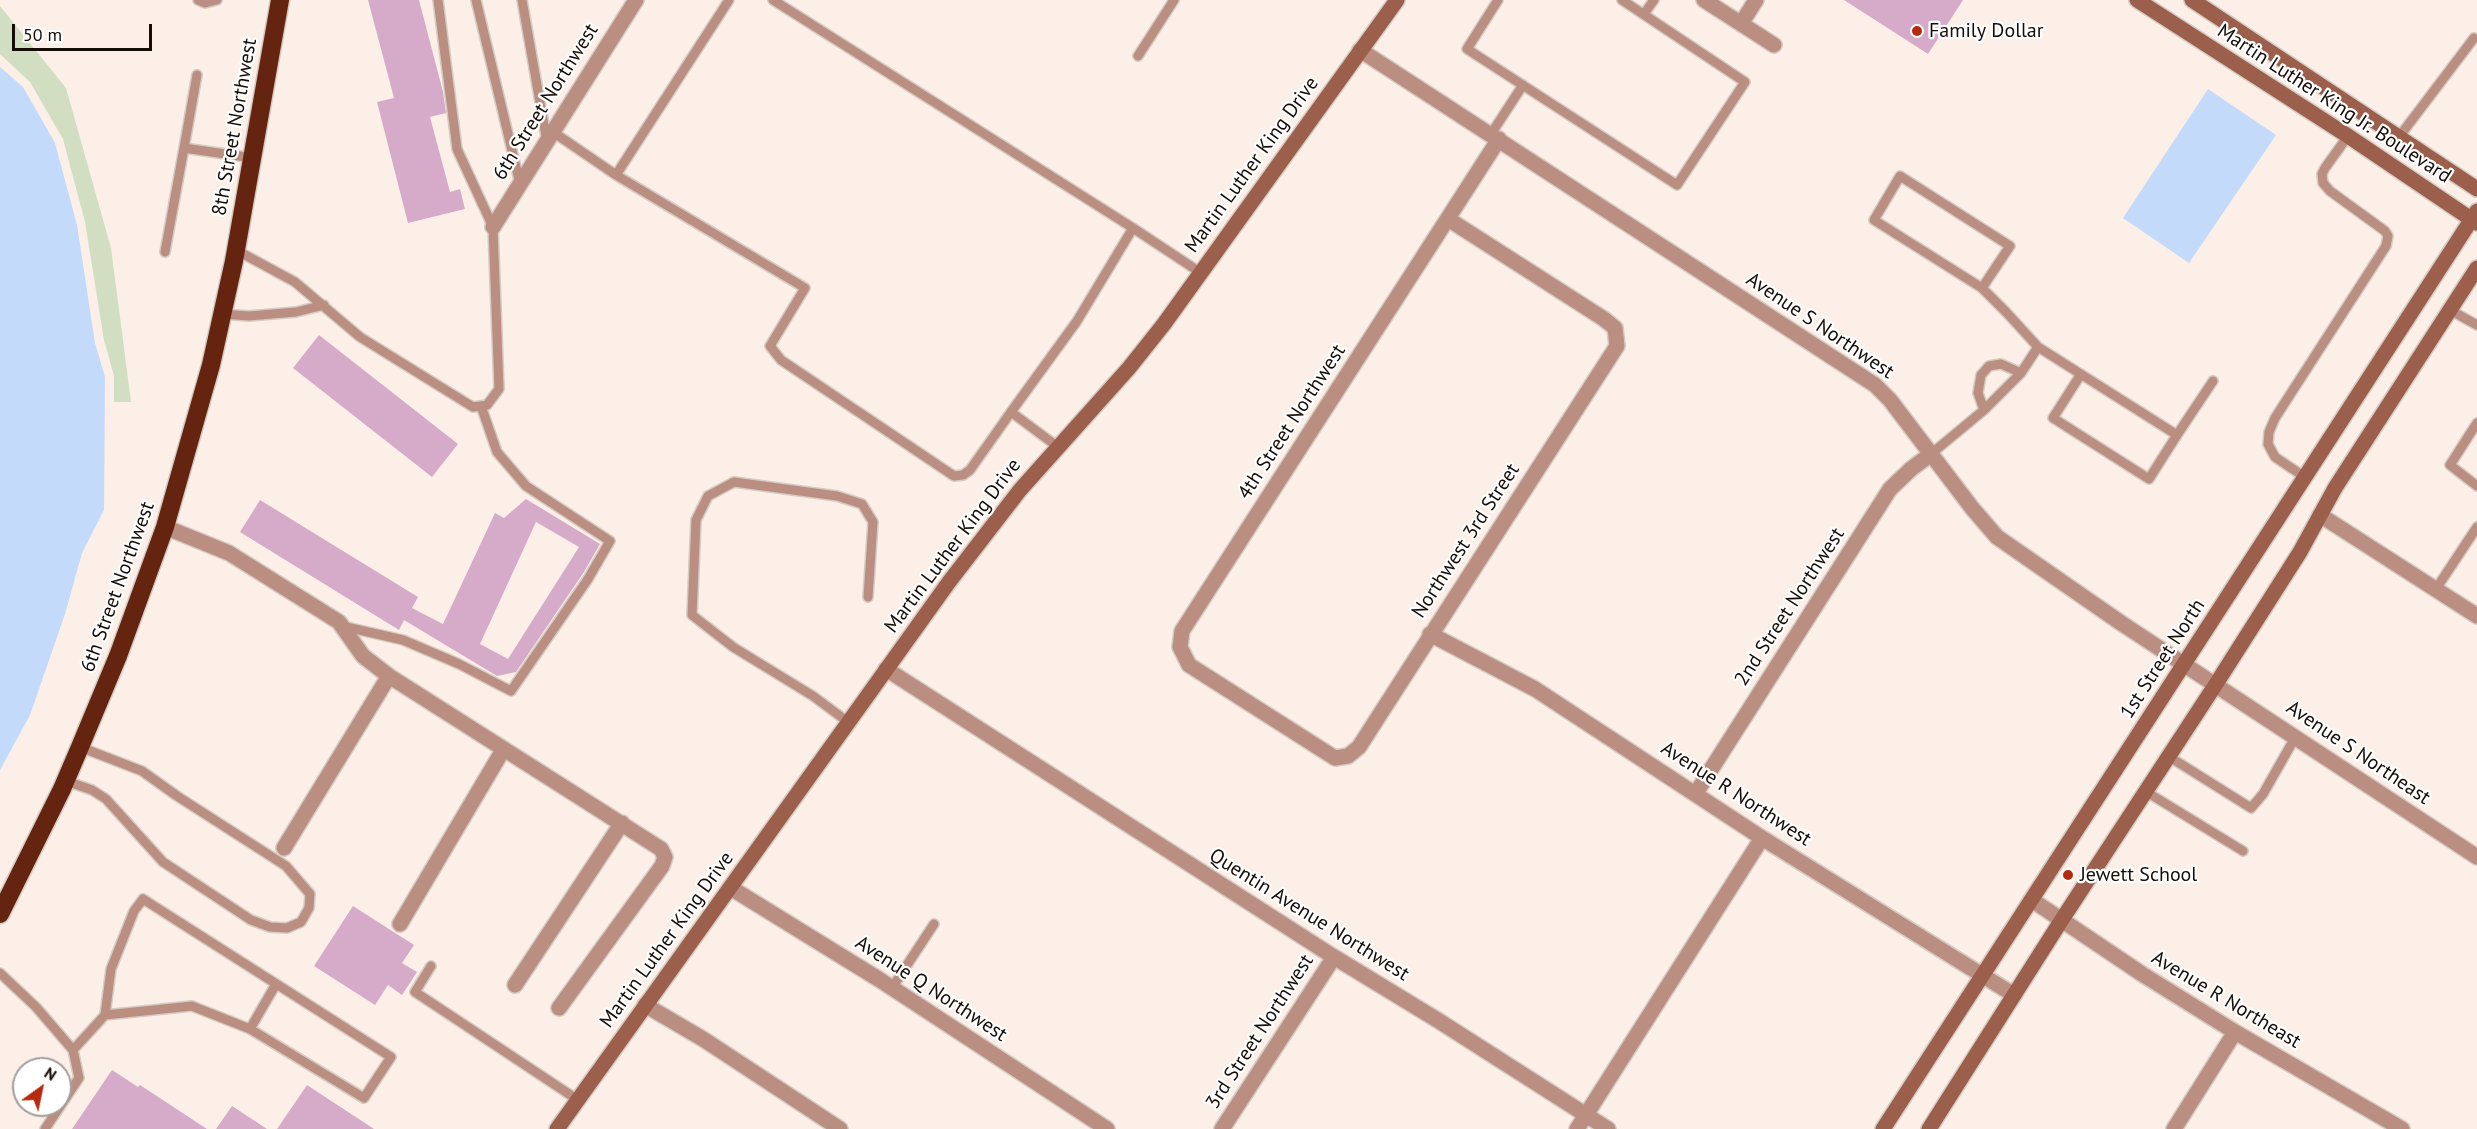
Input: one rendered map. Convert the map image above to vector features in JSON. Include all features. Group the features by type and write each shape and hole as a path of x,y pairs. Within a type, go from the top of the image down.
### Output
{"highway":[{"name":"8th Street Northwest","path":"235,256 280,0"},
{"name":"6th Street Northwest","path":"0,914 66,781 122,646 165,527 189,450 235,256"}],"main road":[{"name":"Martin Luther King Drive","path":"557,1129 992,524 1129,368 1201,273 1397,0"},
{"name":"Martin Luther King Jr. Boulevard","path":"2136,0 2475,218"},
{"name":"Martin Luther King Jr. Boulevard","path":"2192,0 2477,189"},
{"name":"1st Street North","path":"1882,1129 2475,218"},
{"path":"1929,1129 2061,921 2216,684 2335,488 2477,268"}],"street":[{"path":"1704,0 1774,45"},
{"path":"1741,24 1756,0"},
{"name":"6th Street Northwest","path":"494,227 631,2"},
{"name":"Avenue S Northwest","path":"1360,50 1875,385 1890,400 1972,508 1997,537 2121,623 2216,684"},
{"name":"4th Street Northwest","path":"1342,757 1335,758 1309,744 1189,665 1182,650 1182,631 1448,219 1495,136"},
{"name":"Northwest 3rd Street","path":"1342,757 1348,756 1359,747 1617,346 1615,328 1604,319 1448,219"},
{"name":"2nd Street Northwest","path":"1696,793 1890,489 1911,468 1931,454"},
{"path":"2320,515 2477,616"},
{"path":"165,527 229,553 341,626 363,656 389,676 662,849 665,856 662,866 559,1008"},
{"name":"Avenue R Northwest","path":"1431,634 1535,689 1762,838 2014,995"},
{"name":"Quentin Avenue Northwest","path":"886,669 1334,957 1439,1020 1608,1129"},
{"path":"284,848 389,676"},
{"name":"Avenue S Northeast","path":"2216,684 2477,857"},
{"path":"400,924 503,750"},
{"path":"515,985 622,824"},
{"path":"1577,1129 1762,838"},
{"name":"Avenue Q Northwest","path":"731,888 892,988 1107,1129"},
{"name":"Avenue R Northeast","path":"2032,900 2061,921 2377,1123 2402,1129"},
{"name":"3rd Street Northwest","path":"1222,1129 1334,957"},
{"path":"645,1005 703,1039 840,1129"},
{"path":"2174,1129 2235,1032"}],"lane":[{"path":"198,0 205,3 217,0"},
{"path":"235,256 295,282 360,337 473,407 487,405 499,389 494,227 458,149 438,0"},
{"path":"476,0 520,185"},
{"path":"522,0 550,137 805,288 771,346 781,360 954,476 963,475 970,470 1077,321 1133,228"},
{"path":"615,175 729,0"},
{"path":"773,0 1201,273"},
{"path":"1138,56 1174,0"},
{"path":"1498,0 1467,49 1677,185 1745,82 1622,0"},
{"path":"1644,14 1654,0"},
{"path":"2399,137 2474,38"},
{"path":"165,252 197,75"},
{"path":"1495,136 1523,85"},
{"path":"2306,478 2275,457 2268,444 2269,432 2275,418 2386,246 2388,236 2385,231 2330,191 2323,183 2322,174 2325,168 2348,136"},
{"path":"184,148 253,158"},
{"path":"1982,288 2010,246 1900,176 1874,220 1982,288 2038,347 2177,435"},
{"path":"222,314 261,315 296,312 324,305"},
{"path":"2450,310 2477,325"},
{"path":"1931,454 1984,410 2021,373 2038,347"},
{"path":"1984,410 1978,393 1981,375 1989,366 2001,364 2021,373"},
{"path":"2081,374 2053,418 2149,479 2213,381"},
{"path":"341,626 403,640 459,664 511,691 588,579 610,541 526,486 497,452 482,406"},
{"path":"1011,412 1058,447"},
{"path":"2477,423 2450,465 2477,486"},
{"path":"848,722 813,696 733,647 692,615 696,520 708,496 734,482 837,496 862,504 873,522 868,597"},
{"path":"2436,589 2475,533"},
{"path":"2168,756 2251,808 2263,794 2296,736"},
{"path":"66,781 92,790 106,799 163,862 251,920 270,927 287,928 301,921 309,908 309,894 286,866 142,771 80,747"},
{"path":"2145,791 2243,851"},
{"path":"73,1050 105,1015 111,969 134,911 143,899 391,1057 364,1098 249,1029 192,1006 105,1015"},
{"path":"892,988 934,924"},
{"path":"431,966 415,992 560,1085 578,1100"},
{"path":"0,973 36,1007 73,1050 79,1078 45,1129"},
{"path":"249,1029 276,984"}],"green space":[{"path":"0,6 66,88 111,248 131,402 114,402 114,376 104,340 85,222 63,139 30,82 0,54"}],"water":[{"path":"0,67 23,87 55,143 77,225 95,343 105,377 104,510 82,553 65,614 30,715 0,770"},
{"path":"2208,89 2276,135 2189,263 2123,218"}],"building":[{"path":"368,0 419,0 443,92 446,113 430,117 450,192 460,189 465,209 408,223 377,102 394,98"},
{"name":"Family Dollar","path":"1844,0 1963,0 1928,54"},
{"path":"319,335 458,444 432,477 293,368"},
{"path":"526,499 600,544 584,572 516,672 497,676 404,620 399,630 240,532 260,500 418,597 412,608 443,624 495,513 504,518","holes":["536,522 579,547 508,659 480,644"]},
{"path":"353,906 414,945 402,963 417,972 402,995 388,985 375,1005 314,966"},
{"path":"112,1070 138,1087 140,1085 207,1129 72,1129"},
{"path":"307,1085 374,1129 277,1129"},
{"path":"232,1106 267,1129 216,1129"}],"place":[{"name":"Family Dollar","path":"1917,31"},
{"name":"Jewett School","path":"2068,875"}]}
